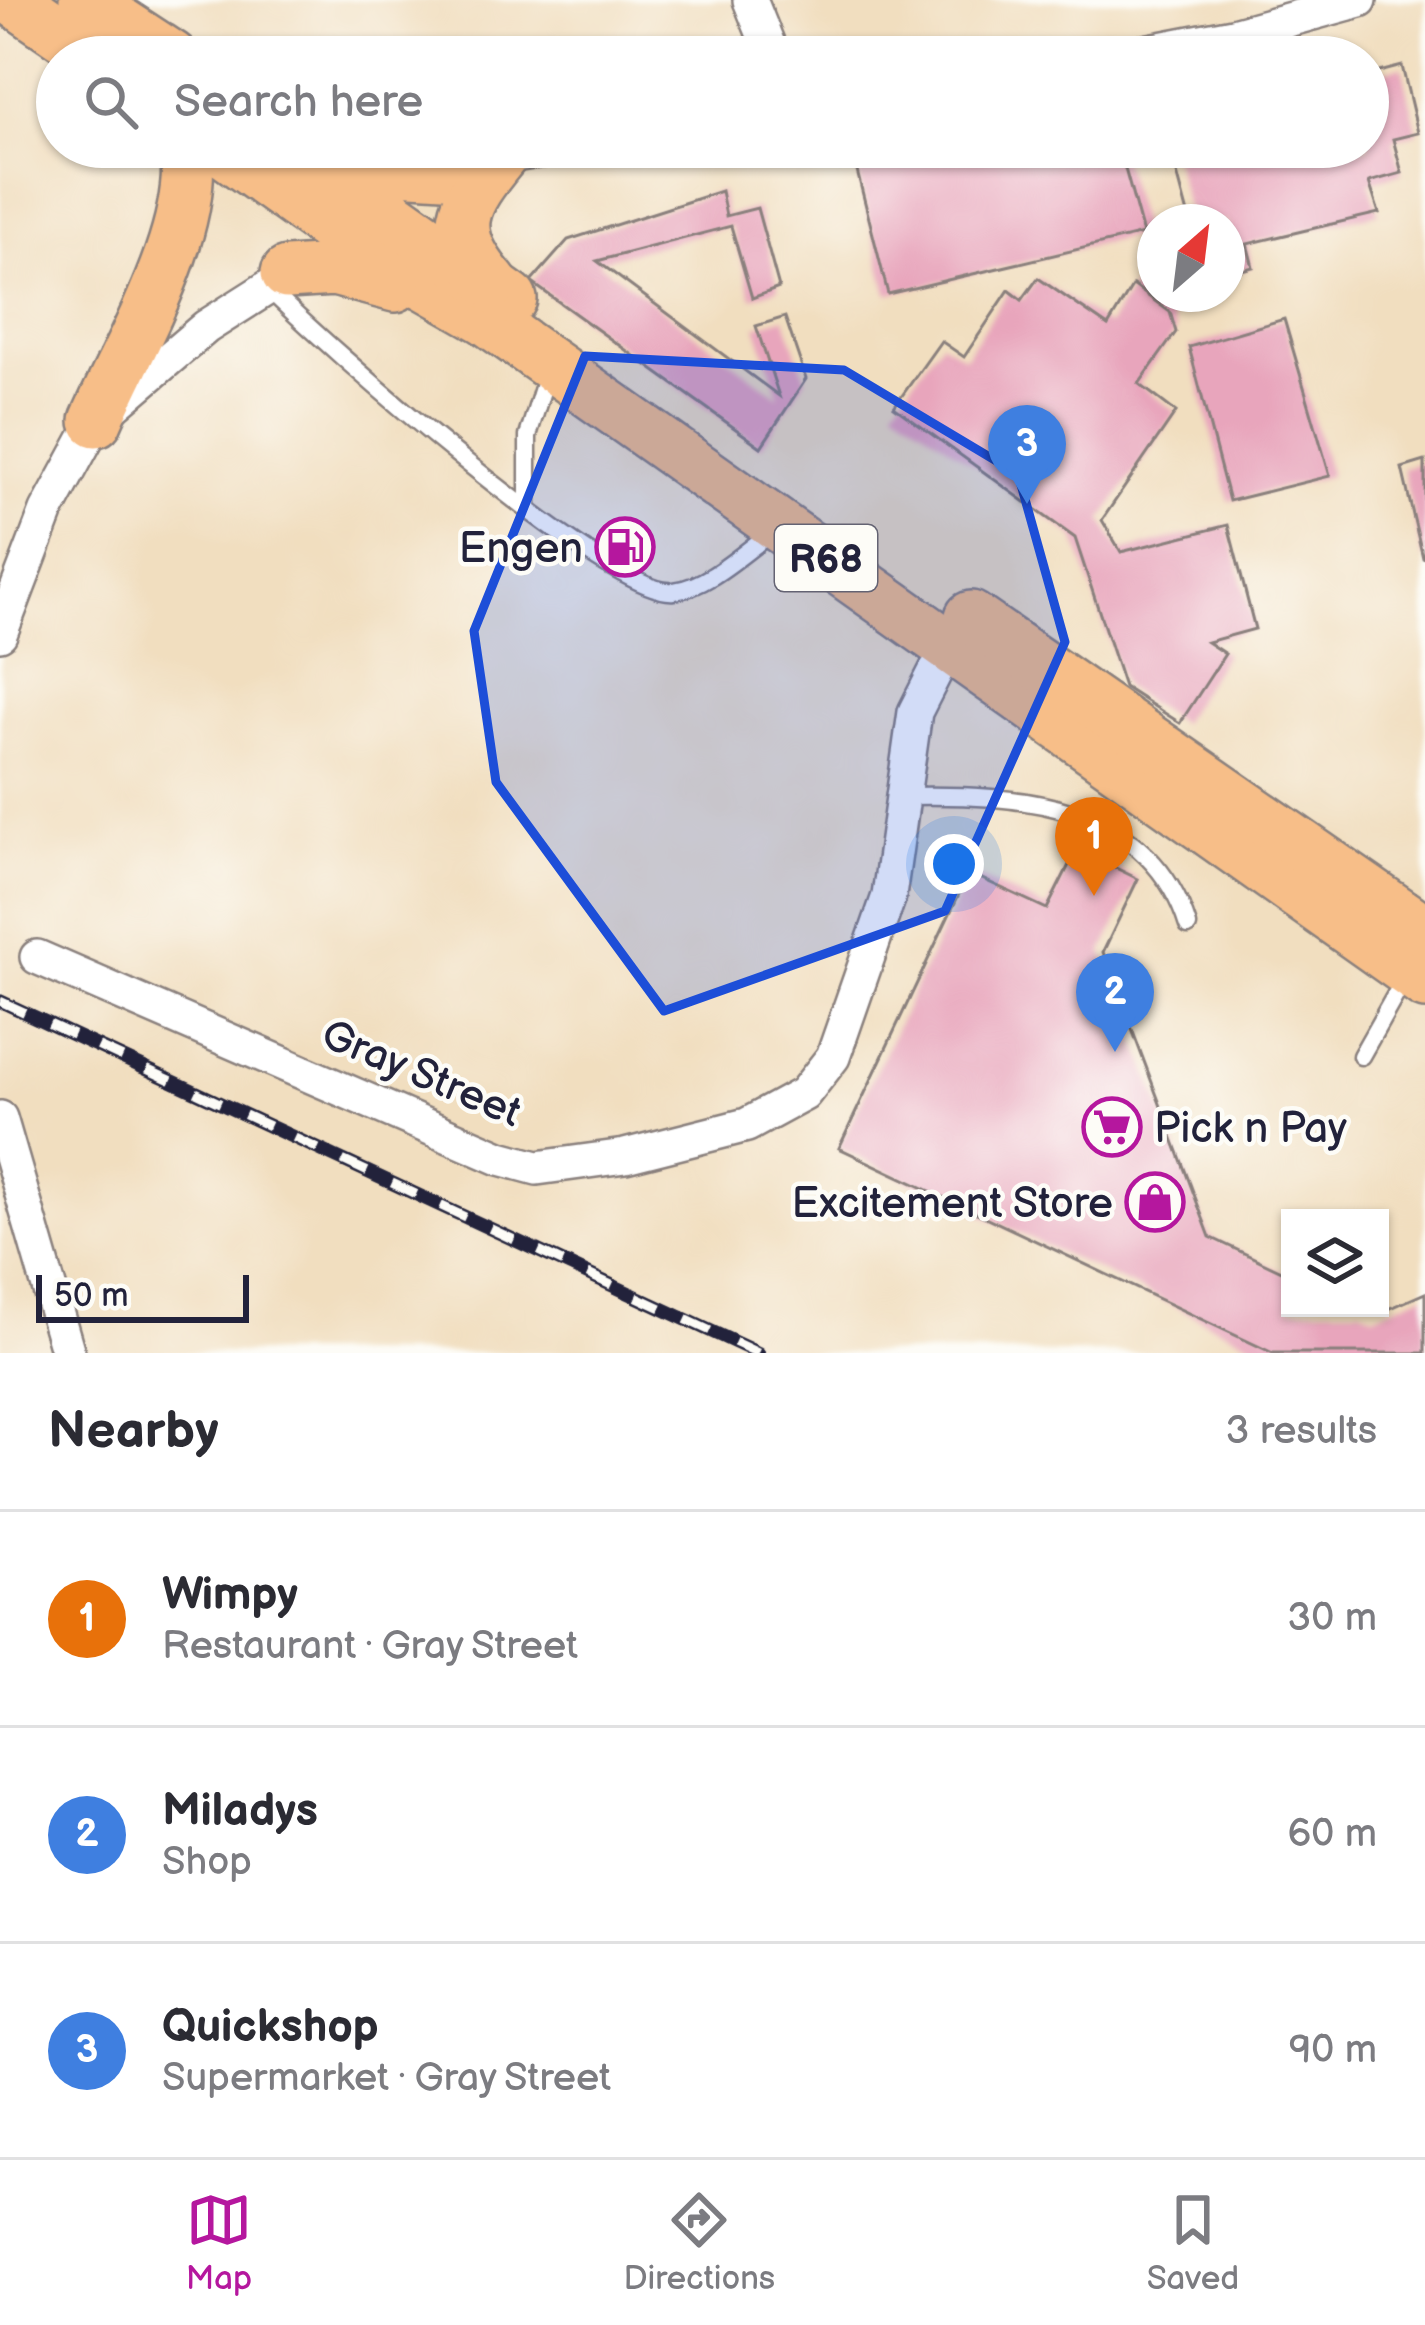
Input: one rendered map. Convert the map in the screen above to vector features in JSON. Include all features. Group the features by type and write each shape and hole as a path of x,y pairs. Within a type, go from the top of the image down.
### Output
{"main road":[{"path":"13,0 65,36"},
{"path":"85,0 140,36"},
{"path":"96,421 183,217 190,168"},
{"name":"R68","path":"258,168 369,227 501,310 958,628 1421,961"},
{"name":"R68","path":"315,168 369,227"},
{"path":"416,168 444,171"},
{"path":"492,168 474,190 462,218 464,245 501,310"},
{"path":"277,280 366,274 501,310"},
{"name":"R68","path":"501,310 550,363 780,526 958,628"}],"street":[{"path":"750,0 764,36"},
{"path":"1228,36 1360,0"},
{"path":"0,634 47,511 96,421 206,327 455,168"},
{"name":"Gray Street","path":"37,957 500,1158 537,1168 592,1162 747,1125 804,1094 833,1057 889,896 915,712 958,628"},
{"path":"0,1118 68,1353"}],"lane":[{"path":"277,280 416,423 528,508 648,588 670,592 693,586 780,526"},
{"path":"528,508 528,436 550,363"},
{"path":"906,796 989,795 1098,822 1139,846 1158,865 1180,899 1188,926"},
{"path":"1361,1056 1421,961"}],"highlighted area":[{"path":"585,356 844,370 1018,474 1065,642 945,911 664,1011 496,782 474,631"}],"building":[{"path":"1402,66 1418,133 1393,139 1402,173 1369,182 1379,213 1247,244 1253,267 1245,269 1245,204 1185,204 1176,168 1389,168 1389,69"},
{"path":"856,168 1125,168 1137,212 1137,235 888,294"},
{"path":"721,191 726,216 757,208 779,288 752,298 731,226 597,261 779,396 756,326 785,317 806,379 761,447 531,282 568,240"},
{"path":"1038,278 1108,326 1133,285 1137,312 1170,312 1176,332 1139,384 1176,412 1102,520 1121,552 1228,525 1255,629 1207,642 1225,654 1180,723 1124,687 1075,538 894,407 941,341 964,357 1009,290 1022,300"},
{"path":"1284,319 1330,476 1229,501 1189,347"},
{"path":"1425,461 1425,558 1423,558 1402,468"},
{"path":"1077,849 1138,879 1103,952 1210,1237 1281,1271 1281,1317 1389,1317 1389,1309 1425,1293 1425,1353 1273,1353 839,1148 969,873 1047,909"}],"railway":[{"path":"0,1001 758,1353"}],"place":[{"name":"Quickshop","path":"1027,504"},
{"name":"Engen","path":"625,547"},
{"name":"Wimpy","path":"1094,896"},
{"name":"Miladys","path":"1115,1052"},
{"name":"Pick n Pay","path":"1112,1127"},
{"name":"Excitement Store","path":"1155,1202"}]}
